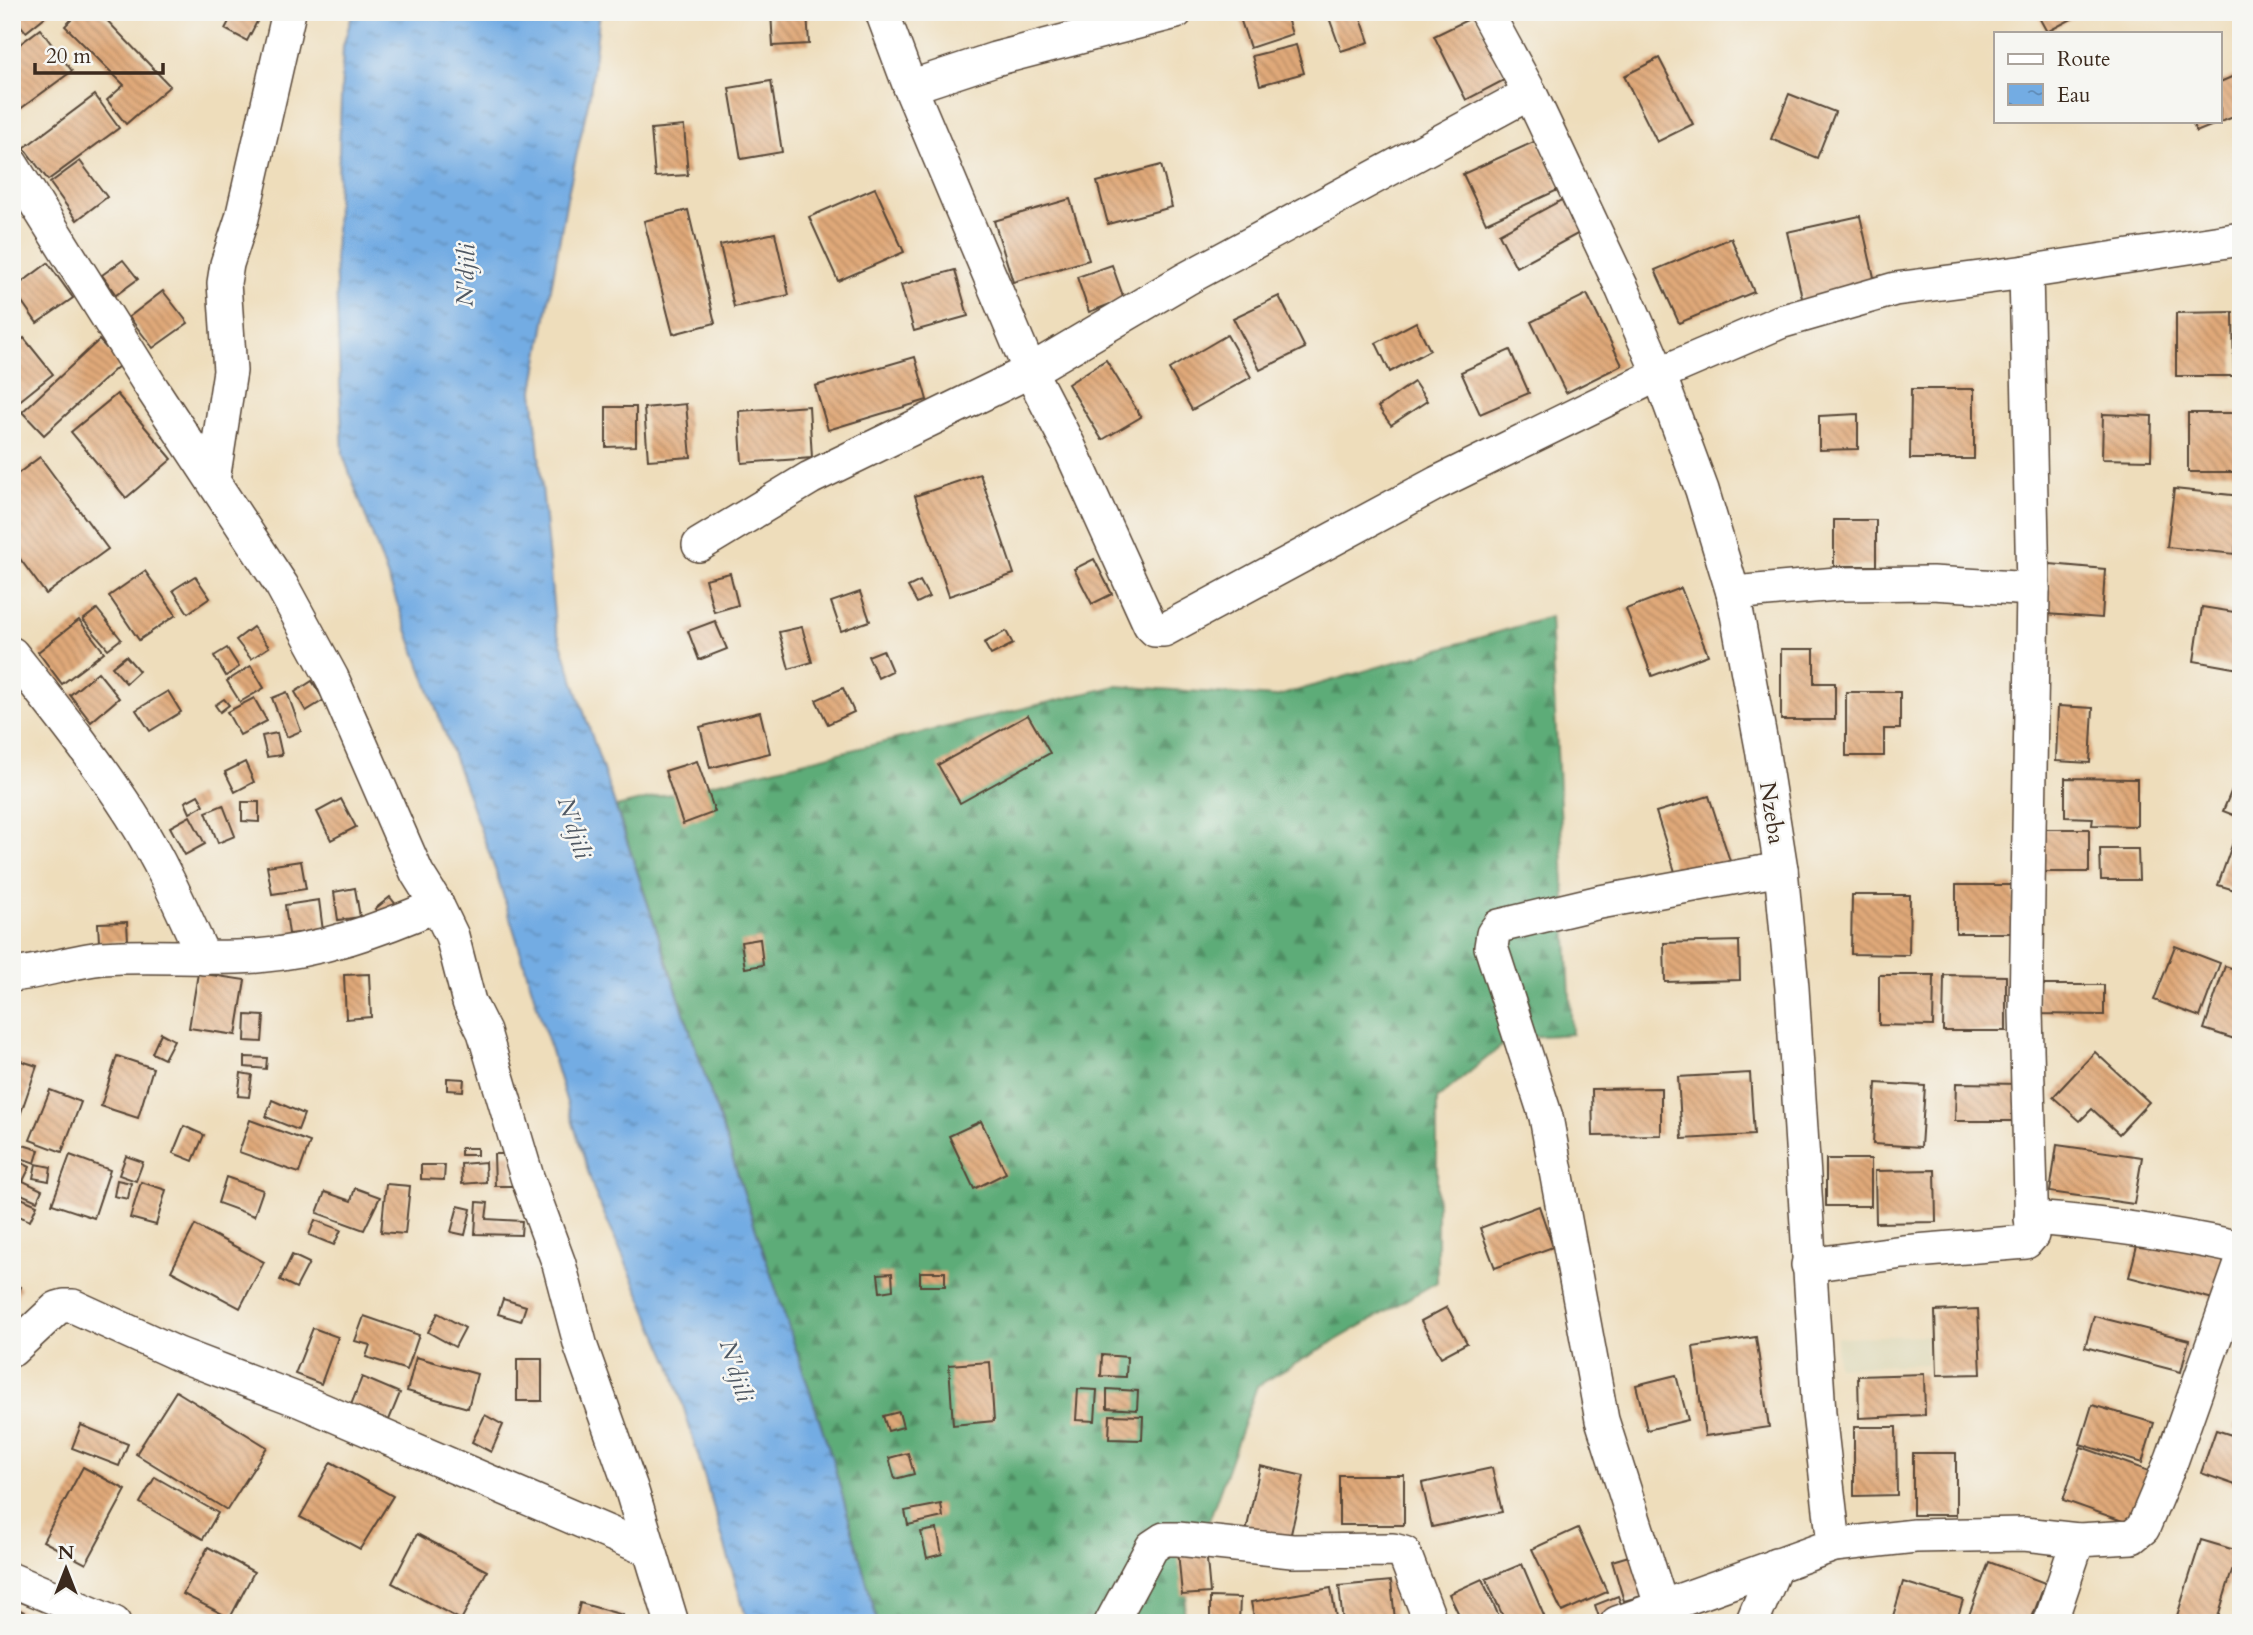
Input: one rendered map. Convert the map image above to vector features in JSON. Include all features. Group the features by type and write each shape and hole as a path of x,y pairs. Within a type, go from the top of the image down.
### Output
{"street":[{"path":"212,480 230,371 224,283 242,218 289,12"},
{"path":"882,12 910,87 1030,371 1068,444 1150,625 1155,629 1164,630 1437,483 1659,374 1780,322 1895,289 2241,239"},
{"path":"910,87 995,59 1176,12"},
{"name":"Nzeba","path":"1486,12 1530,93 1622,288 1659,374 1702,490 1733,593 1781,869 1792,988 1819,1413 1834,1545"},
{"path":"699,545 810,478 1030,371 1186,279 1530,93"},
{"path":"12,165 282,586 332,678 417,873 452,936 469,1002 484,1032 527,1177 559,1264 581,1347 631,1488 672,1623"},
{"path":"1808,1265 1903,1252 2026,1242 2032,1236 2026,1012 2033,589 2026,272"},
{"path":"1733,593 1837,584 1932,583 2033,589"},
{"path":"12,654 69,726 131,814 168,879 204,958"},
{"path":"1661,1605 1602,1420 1546,1117 1491,947 1493,934 1499,926 1600,902 1781,869"},
{"path":"12,975 100,958 259,956 300,950 350,938 437,905"},
{"path":"2031,1218 2103,1223 2241,1248"},
{"path":"1617,1623 1834,1545 1915,1536 2024,1534 2078,1540 2132,1537 2143,1528 2172,1459 2241,1264"},
{"path":"12,1350 57,1308 73,1306 178,1354 302,1401 649,1550"},
{"path":"1111,1623 1152,1547 1164,1539 1242,1544 1292,1552 1393,1550 1404,1553 1431,1623"},
{"path":"2050,1623 2078,1540"},
{"path":"1752,1623 1776,1565"},
{"path":"12,1580 114,1623"}],"shaded area":[{"path":"1926,1335 1927,1364 1837,1367 1836,1337"}],"green space":[{"path":"1550,617 1572,1034 1511,1038 1437,1099 1437,1282 1257,1386 1194,1563 1181,1623 878,1623 831,1455 616,807 1116,686 1275,697"}],"water":[{"name":"N'djili","path":"353,12 600,12 590,94 567,198 533,390 555,625 831,1455 878,1623 748,1623 671,1365 594,1191 496,872 343,455 335,258 343,46"}],"building":[{"path":"24,12 51,12 26,32 15,19"},
{"path":"79,12 99,12 170,86 126,124 107,100 124,85 65,26"},
{"path":"234,12 262,12 247,41 225,29"},
{"path":"771,12 807,12 809,44 773,46"},
{"path":"1238,12 1285,12 1292,34 1250,48"},
{"path":"1327,12 1359,12 1369,42 1341,51"},
{"path":"2036,12 2085,12 2047,32"},
{"path":"1475,16 1506,79 1466,100 1434,36"},
{"path":"40,29 72,71 12,115 12,50"},
{"path":"1296,45 1304,73 1260,85 1252,56"},
{"path":"1659,58 1693,124 1657,142 1624,76"},
{"path":"2241,73 2241,114 2222,122 2222,81"},
{"path":"771,81 782,152 741,159 729,88"},
{"path":"1789,94 1835,112 1817,158 1771,139"},
{"path":"95,95 119,128 48,180 24,148"},
{"path":"2192,122 2221,122 2196,132"},
{"path":"684,126 688,175 655,177 651,129"},
{"path":"1538,140 1560,189 1486,223 1463,174"},
{"path":"80,161 107,197 77,220 50,183"},
{"path":"1161,165 1172,207 1108,224 1097,182"},
{"path":"875,188 904,252 838,281 809,217"},
{"path":"1565,198 1583,231 1516,267 1499,234"},
{"path":"1070,199 1089,260 1013,282 994,221"},
{"path":"688,210 715,323 673,334 644,221"},
{"path":"1860,216 1876,286 1803,302 1787,232"},
{"path":"775,233 789,295 734,307 720,245"},
{"path":"1731,238 1754,292 1679,323 1655,270"},
{"path":"123,260 138,279 116,295 102,275"},
{"path":"48,263 73,298 37,323 13,289"},
{"path":"1112,265 1124,299 1089,312 1077,277"},
{"path":"955,270 968,316 914,331 901,285"},
{"path":"163,291 188,323 153,348 129,317"},
{"path":"1587,294 1622,365 1566,393 1531,322"},
{"path":"1279,296 1305,348 1260,370 1233,318"},
{"path":"2233,312 2234,376 2176,376 2176,313"},
{"path":"1416,322 1430,350 1390,372 1376,343"},
{"path":"1227,335 1251,377 1192,410 1169,369"},
{"path":"24,338 53,374 12,407 12,348"},
{"path":"99,340 121,364 44,435 22,412"},
{"path":"1510,350 1529,393 1480,414 1461,372"},
{"path":"915,357 927,400 828,430 815,386"},
{"path":"1106,360 1141,417 1102,440 1068,384"},
{"path":"1414,382 1427,401 1391,425 1378,407"},
{"path":"1911,389 1974,389 1974,459 1910,459"},
{"path":"117,394 172,459 126,498 71,432"},
{"path":"686,404 691,457 648,460 644,408"},
{"path":"809,406 812,458 742,463 739,411"},
{"path":"606,407 636,407 636,446 606,447"},
{"path":"2188,413 2241,413 2241,472 2188,472"},
{"path":"1858,414 1858,449 1819,450 1819,416"},
{"path":"2103,414 2152,416 2151,460 2102,459"},
{"path":"40,457 108,549 46,594 12,548 12,478"},
{"path":"980,474 1014,574 949,596 915,496"},
{"path":"2174,489 2241,496 2235,554 2167,547"},
{"path":"1834,520 1876,520 1876,566 1834,566"},
{"path":"1094,559 1112,594 1092,604 1074,569"},
{"path":"2050,564 2105,569 2102,618 2046,614"},
{"path":"145,571 176,615 139,640 109,596"},
{"path":"730,573 738,605 714,612 705,579"},
{"path":"195,576 210,598 188,613 173,590"},
{"path":"920,581 929,597 917,603 908,587"},
{"path":"1681,588 1708,655 1652,676 1626,609"},
{"path":"860,592 870,621 841,631 831,602"},
{"path":"2202,607 2241,613 2239,669 2194,661"},
{"path":"97,609 121,639 108,649 83,620"},
{"path":"79,620 104,652 62,684 38,652"},
{"path":"715,621 727,649 699,660 688,631"},
{"path":"253,627 269,647 251,659 236,640"},
{"path":"802,627 812,662 789,669 779,632"},
{"path":"1006,631 1013,644 991,655 984,643"},
{"path":"227,648 239,667 226,676 214,656"},
{"path":"1781,649 1814,649 1814,683 1835,683 1835,720 1781,720"},
{"path":"883,650 892,671 878,678 868,656"},
{"path":"126,656 139,671 126,683 112,667"},
{"path":"251,666 264,688 240,702 227,681"},
{"path":"98,672 119,698 91,722 70,695"},
{"path":"312,681 324,700 306,711 295,692"},
{"path":"843,688 854,712 828,724 816,700"},
{"path":"168,691 181,712 150,731 136,710"},
{"path":"287,692 301,731 287,737 272,698"},
{"path":"1846,692 1900,692 1900,729 1884,729 1884,756 1846,756"},
{"path":"254,698 267,721 240,735 227,712"},
{"path":"224,699 229,705 220,712 215,705"},
{"path":"2058,706 2093,708 2090,763 2056,761"},
{"path":"760,712 770,753 710,768 700,727"},
{"path":"1028,715 1050,753 960,803 938,765"},
{"path":"277,733 282,755 267,757 262,736"},
{"path":"697,761 715,812 683,824 665,771"},
{"path":"245,762 254,782 235,792 225,772"},
{"path":"2241,768 2241,818 2223,811"},
{"path":"2065,778 2137,779 2137,826 2092,825 2093,818 2065,817"},
{"path":"198,795 204,805 190,813 185,802"},
{"path":"1709,796 1730,861 1677,878 1656,812"},
{"path":"341,799 356,827 331,840 317,812"},
{"path":"242,802 259,802 259,822 242,821"},
{"path":"223,805 235,836 218,843 206,812"},
{"path":"190,816 205,844 185,855 170,827"},
{"path":"2042,829 2089,829 2089,872 2042,872"},
{"path":"2237,831 2241,832 2241,892 2218,885"},
{"path":"2100,849 2138,849 2139,880 2101,880"},
{"path":"301,861 306,889 272,894 267,866"},
{"path":"1956,885 2014,885 2015,933 1956,933"},
{"path":"355,888 360,917 338,920 334,892"},
{"path":"1852,895 1910,895 1909,955 1851,954"},
{"path":"390,897 397,906 383,919 375,909"},
{"path":"319,900 323,931 289,934 285,905"},
{"path":"127,922 128,941 99,942 98,923"},
{"path":"760,939 763,965 745,968 741,942"},
{"path":"1739,941 1740,980 1665,982 1664,943"},
{"path":"2175,946 2220,963 2200,1017 2154,1000"},
{"path":"2225,966 2241,971 2241,1041 2204,1029"},
{"path":"198,973 245,980 236,1035 189,1028"},
{"path":"369,974 371,1017 346,1019 344,975"},
{"path":"1879,975 1934,975 1933,1026 1879,1025"},
{"path":"1944,975 2006,976 2006,1031 1943,1031"},
{"path":"2038,985 2104,985 2104,1015 2038,1014"},
{"path":"246,1015 264,1016 262,1042 245,1041"},
{"path":"161,1033 174,1040 164,1059 152,1053"},
{"path":"2095,1052 2149,1102 2119,1134 2092,1109 2080,1121 2053,1097"},
{"path":"117,1056 153,1068 138,1118 101,1106"},
{"path":"245,1057 267,1058 266,1069 245,1067"},
{"path":"12,1058 37,1066 13,1136 12,1135"},
{"path":"241,1073 252,1075 249,1097 238,1096"},
{"path":"1750,1073 1754,1135 1682,1139 1678,1077"},
{"path":"447,1078 464,1079 463,1091 447,1090"},
{"path":"1876,1083 1925,1086 1921,1147 1873,1144"},
{"path":"1956,1083 2022,1084 2021,1121 1955,1121"},
{"path":"1661,1088 1661,1135 1593,1136 1592,1089"},
{"path":"50,1090 81,1102 62,1152 30,1140"},
{"path":"272,1100 304,1114 298,1130 266,1117"},
{"path":"250,1120 310,1142 299,1173 239,1152"},
{"path":"981,1121 1006,1173 974,1189 949,1136"},
{"path":"184,1126 204,1135 193,1161 173,1153"},
{"path":"23,1145 39,1150 35,1163 18,1157"},
{"path":"2057,1145 2142,1157 2134,1204 2050,1192"},
{"path":"461,1148 477,1148 477,1155 461,1155"},
{"path":"494,1154 512,1154 513,1186 495,1186"},
{"path":"70,1155 110,1170 94,1218 52,1204"},
{"path":"126,1156 143,1162 136,1181 119,1175"},
{"path":"1826,1159 1871,1159 1871,1206 1826,1206"},
{"path":"18,1161 30,1167 23,1181 42,1190 37,1201 12,1190 12,1172"},
{"path":"485,1162 486,1182 462,1184 461,1164"},
{"path":"36,1164 51,1167 49,1181 33,1178"},
{"path":"421,1165 445,1165 444,1180 421,1179"},
{"path":"1935,1170 1936,1222 1876,1223 1875,1171"},
{"path":"226,1177 263,1190 254,1216 218,1203"},
{"path":"117,1180 131,1183 128,1199 114,1196"},
{"path":"141,1182 166,1190 156,1225 130,1218"},
{"path":"386,1184 410,1186 405,1234 381,1232"},
{"path":"355,1188 380,1197 364,1230 317,1213 325,1192 351,1201"},
{"path":"12,1194 37,1205 30,1221 12,1213"},
{"path":"477,1202 488,1203 486,1219 522,1221 521,1235 475,1234"},
{"path":"458,1206 471,1209 465,1235 451,1232"},
{"path":"1539,1206 1553,1247 1495,1268 1480,1228"},
{"path":"315,1220 341,1230 334,1245 309,1235"},
{"path":"195,1225 264,1262 240,1308 171,1271"},
{"path":"2140,1234 2229,1257 2217,1300 2129,1277"},
{"path":"292,1255 309,1263 296,1288 280,1280"},
{"path":"920,1272 945,1272 945,1286 920,1286"},
{"path":"892,1273 893,1290 880,1292 878,1274"},
{"path":"12,1283 21,1287 15,1301 12,1300"},
{"path":"503,1299 526,1306 521,1321 498,1314"},
{"path":"1447,1307 1467,1343 1441,1357 1421,1321"},
{"path":"1978,1309 1981,1374 1937,1375 1935,1311"},
{"path":"438,1313 465,1328 455,1347 428,1332"},
{"path":"364,1316 419,1335 407,1370 366,1357 370,1345 355,1341"},
{"path":"2094,1316 2189,1340 2181,1372 2085,1347"},
{"path":"313,1328 338,1337 321,1384 295,1374"},
{"path":"1756,1337 1769,1427 1705,1436 1693,1347"},
{"path":"1102,1355 1127,1357 1126,1377 1101,1376"},
{"path":"416,1357 477,1374 468,1408 407,1391"},
{"path":"517,1359 542,1359 542,1401 517,1401"},
{"path":"990,1362 994,1421 953,1425 949,1365"},
{"path":"1924,1374 1925,1415 1859,1418 1858,1376"},
{"path":"1676,1375 1688,1420 1647,1430 1636,1385"},
{"path":"362,1377 400,1393 389,1420 351,1405"},
{"path":"1078,1389 1097,1390 1095,1421 1076,1420"},
{"path":"1107,1389 1138,1391 1137,1410 1107,1408"},
{"path":"176,1391 267,1447 227,1510 136,1454"},
{"path":"2092,1405 2154,1423 2142,1463 2080,1444"},
{"path":"2241,1410 2241,1432 2233,1430"},
{"path":"899,1412 903,1427 888,1431 883,1416"},
{"path":"485,1415 503,1425 491,1452 472,1442"},
{"path":"1110,1415 1143,1416 1142,1440 1109,1439"},
{"path":"81,1425 128,1444 119,1466 72,1448"},
{"path":"1854,1427 1896,1427 1897,1495 1854,1496"},
{"path":"2216,1430 2241,1438 2241,1487 2201,1473"},
{"path":"2081,1447 2149,1471 2131,1524 2063,1500"},
{"path":"908,1453 914,1474 895,1479 889,1458"},
{"path":"1913,1453 1956,1453 1956,1515 1913,1515"},
{"path":"331,1462 393,1496 360,1549 300,1517"},
{"path":"1260,1466 1304,1476 1288,1547 1245,1537"},
{"path":"83,1467 126,1490 86,1564 43,1541"},
{"path":"1492,1468 1502,1512 1432,1527 1422,1483"},
{"path":"1339,1475 1404,1475 1404,1525 1339,1525"},
{"path":"155,1477 218,1513 203,1539 140,1503"},
{"path":"941,1504 943,1517 908,1525 905,1511"},
{"path":"1578,1528 1607,1592 1562,1612 1532,1549"},
{"path":"937,1529 942,1554 927,1558 921,1532"},
{"path":"417,1534 487,1571 461,1620 392,1583"},
{"path":"2201,1540 2238,1551 2216,1623 2189,1623 2176,1619"},
{"path":"208,1547 254,1572 230,1618 183,1594"},
{"path":"1206,1549 1210,1593 1182,1595 1178,1551"},
{"path":"1639,1553 1652,1593 1624,1601 1612,1561"},
{"path":"1989,1562 2045,1583 2030,1623 1966,1623"},
{"path":"1522,1564 1547,1623 1506,1623 1486,1579"},
{"path":"1482,1579 1502,1623 1463,1623 1449,1594"},
{"path":"1391,1581 1395,1620 1343,1623 1339,1586"},
{"path":"1903,1582 1963,1600 1956,1623 1891,1623"},
{"path":"1331,1588 1337,1623 1255,1623 1251,1602"},
{"path":"1618,1596 1625,1615 1601,1623 1595,1605"},
{"path":"1210,1597 1240,1598 1239,1623 1210,1623"},
{"path":"580,1603 623,1615 621,1623 575,1623"},
{"path":"12,1606 24,1612 18,1623 12,1623"}]}
